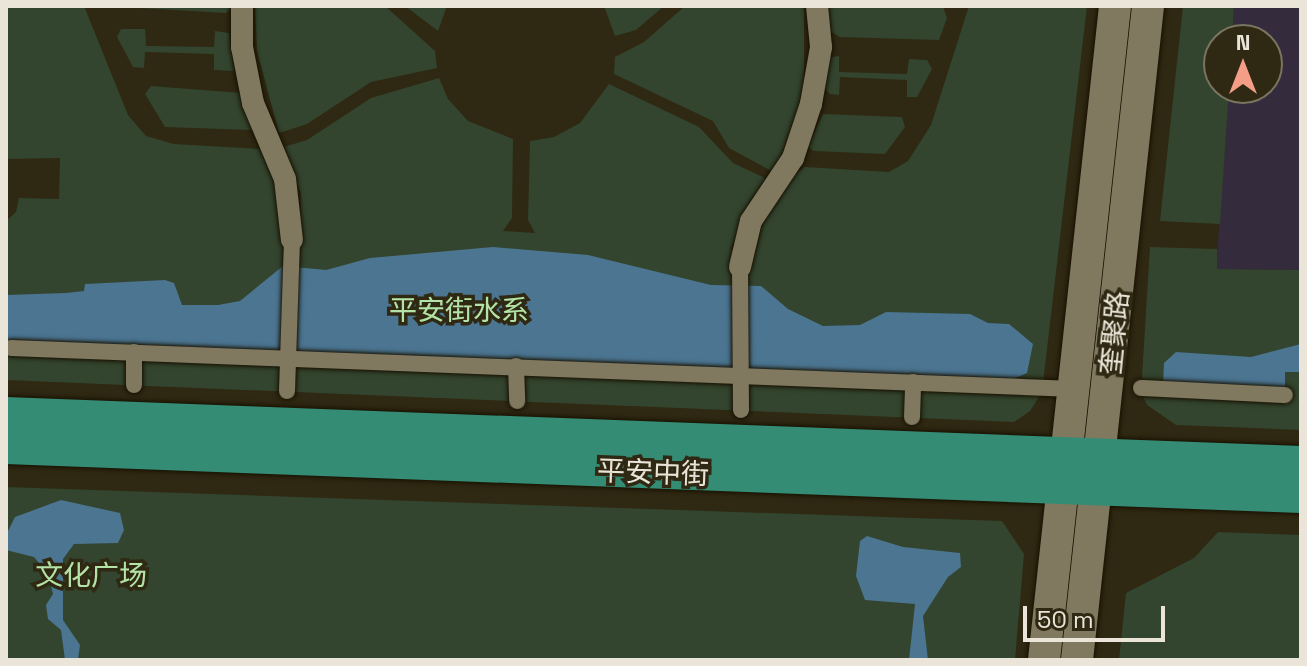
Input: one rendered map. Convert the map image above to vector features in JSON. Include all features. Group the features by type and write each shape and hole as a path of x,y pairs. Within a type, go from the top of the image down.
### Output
{"main road":[{"name":"奎聚路","path":"1077,660 1082,472 1075,389 1115,6"},
{"name":"奎聚路","path":"1044,660 1082,472 1148,6"},
{"name":"平安中街","path":"6,415 1082,472 1301,495"},
{"name":"平安中街","path":"6,446 1082,472 1301,464"}],"street":[{"path":"242,6 242,47 253,103 285,179 292,240 287,391"},
{"path":"741,410 740,267 751,221 793,158 811,104 821,47 817,6"},
{"path":"11,348 1075,389"},
{"path":"134,352 134,385"},
{"path":"516,366 517,401"},
{"path":"912,417 913,382"},
{"path":"1141,388 1285,395"}],"shaded area":[{"path":"1234,6 1301,6 1301,270 1216,269 1228,104 1283,104 1283,24 1233,24"}],"green space":[{"name":"平安街水系","path":"6,6 84,6 128,115 146,136 174,144 259,149 267,159 281,202 280,233 300,231 301,193 280,148 307,140 371,98 439,78 448,99 468,121 513,139 512,218 503,231 535,233 528,220 530,141 554,137 580,123 609,84 699,127 733,163 767,179 730,249 755,255 761,227 792,176 805,167 889,172 908,161 931,125 969,6 1087,6 1042,392 1030,411 1014,422 6,380 6,221 16,212 19,198 59,199 60,158 6,159"},
{"path":"106,6 233,6 226,13"},
{"path":"255,6 385,6 435,51 437,68 371,82 307,124 279,133 257,51"},
{"path":"405,6 447,6 438,31"},
{"path":"604,6 664,6 636,30 615,36"},
{"path":"685,6 804,6 804,92 775,173 729,148 713,121 614,74 615,57 644,42"},
{"path":"828,6 943,6 947,18 939,40 840,37 828,30"},
{"path":"1183,6 1234,6 1233,24 1203,24 1203,104 1228,104 1220,224 1160,221"},
{"path":"121,29 145,29 146,46 214,47 215,31 229,33 234,71 214,70 214,54 145,52 144,68 133,67 117,37"},
{"path":"839,56 839,72 907,74 909,59 927,60 932,69 917,97 907,97 907,80 840,77 839,95 830,94 823,86 827,58"},
{"path":"151,86 241,93 252,130 165,127 145,94"},
{"path":"823,114 902,117 905,127 885,154 814,151 808,147"},
{"path":"1150,247 1217,249 1217,269 1301,270 1301,430 1176,425 1147,405 1141,392"},
{"name":"文化广场","path":"6,487 1002,521 1024,554 1015,660 6,660"},
{"path":"1218,532 1301,535 1301,660 1119,660 1126,593 1194,558"}],"water":[{"path":"493,247 588,255 711,285 761,286 788,309 823,326 860,325 886,312 970,314 988,323 1009,324 1033,344 1027,373 1013,379 6,342 6,295 66,293 84,291 85,284 165,280 174,283 182,305 218,305 240,301 283,266 326,270 370,258"},
{"path":"1301,344 1301,372 1285,372 1285,389 1163,385 1164,363 1176,352 1251,357"},
{"path":"61,500 120,513 124,530 118,543 74,544 63,559 63,620 80,645 78,660 65,660 61,630 48,619 46,605 53,594 48,574 34,557 6,550 6,535 15,517"},
{"path":"867,536 903,547 960,553 961,567 948,577 923,616 928,660 909,660 915,604 865,600 856,576 860,541"}]}
